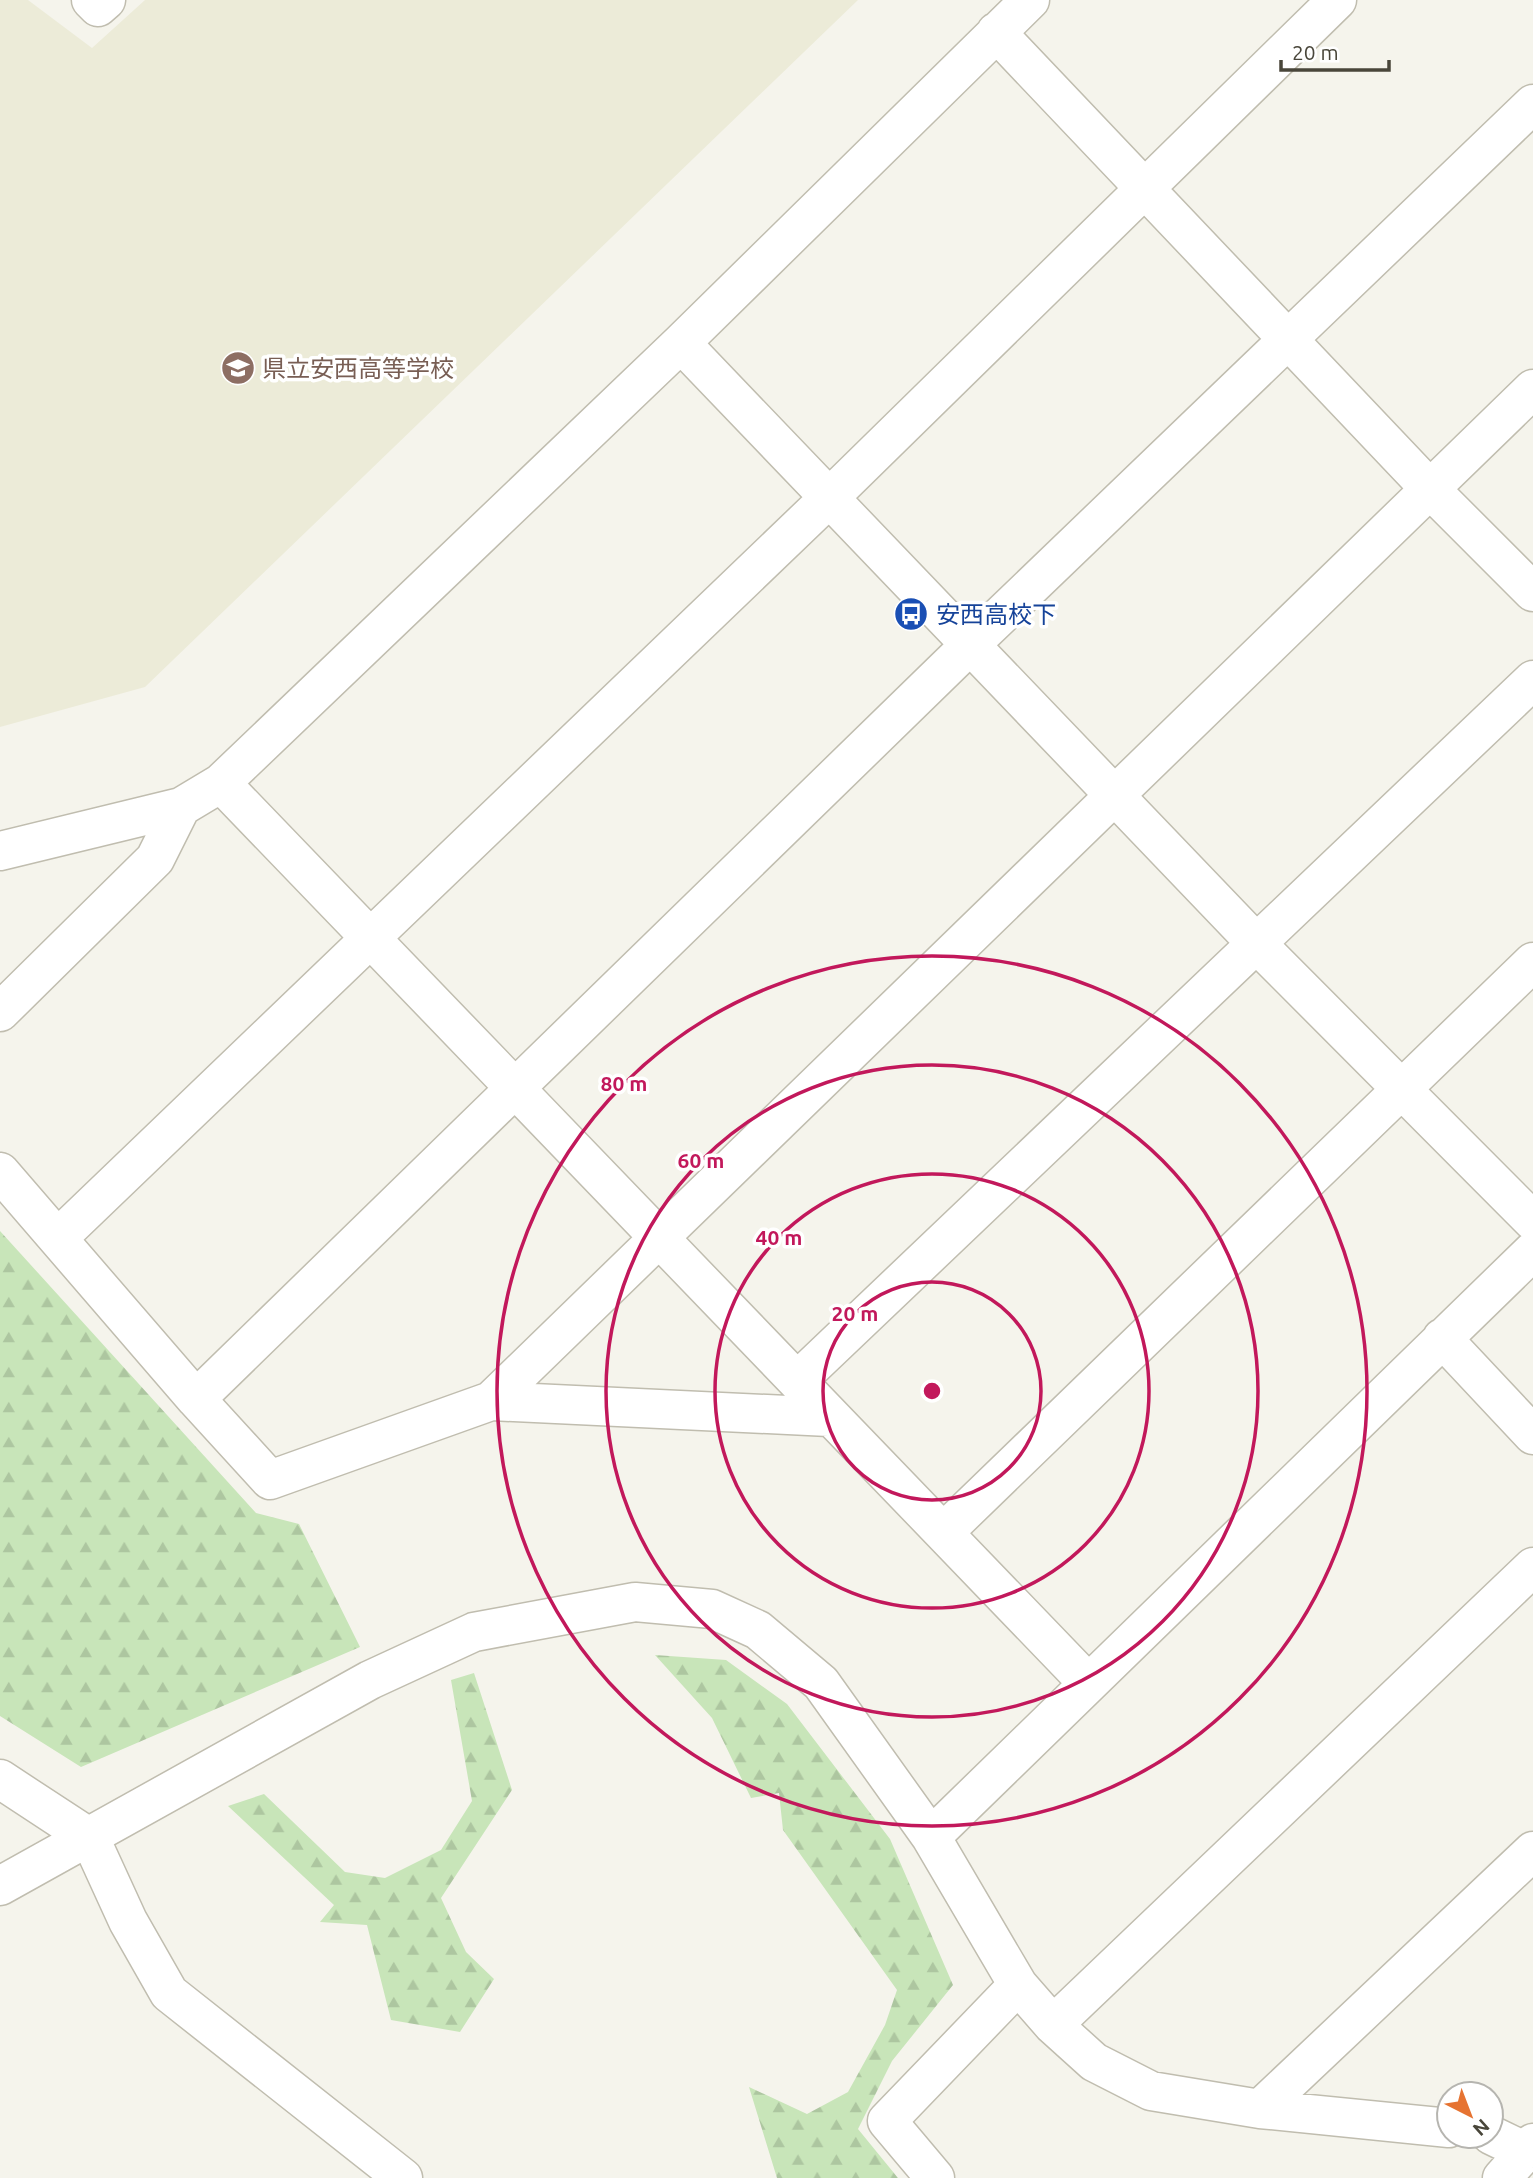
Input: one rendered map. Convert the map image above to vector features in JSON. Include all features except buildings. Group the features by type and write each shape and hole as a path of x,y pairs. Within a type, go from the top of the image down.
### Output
{"street":[{"path":"92,0 98,7 106,0"},
{"path":"0,851 181,807 221,783 681,343 1030,0"},
{"path":"59,1237 830,498 1337,0"},
{"path":"996,32 1290,338 1430,489 1533,592"},
{"path":"195,1399 972,643 1533,104"},
{"path":"681,343 972,643 1257,944 1533,1221"},
{"path":"491,1401 1533,389"},
{"path":"797,1381 1533,680"},
{"path":"221,783 1088,1683"},
{"path":"0,1012 155,859 181,807"},
{"path":"944,1532 1533,962"},
{"path":"0,1172 59,1237 195,1399 270,1480 491,1401 829,1417"},
{"path":"931,1837 1533,1251"},
{"path":"1442,1338 1533,1435"},
{"path":"1052,2025 1533,1567"},
{"path":"0,1886 370,1680 474,1632 635,1602 712,1609 758,1630 821,1684 931,1837 1018,1985 1052,2025 1094,2062 1151,2091 1260,2109 1435,2128"},
{"path":"0,1779 90,1838 128,1921 169,1993 403,2178"},
{"path":"1260,2109 1533,1850"},
{"path":"935,2178 887,2121 1018,1985"}],"shaded area":[{"name":"県立安西高等学校","path":"0,0 28,0 92,48 145,0 858,0 145,687 0,727"}],"green space":[{"path":"0,1231 256,1513 299,1524 360,1647 81,1767 0,1716"},
{"path":"655,1655 726,1660 787,1704 890,1839 953,1985 892,2061 858,2129 898,2178 777,2178 749,2087 807,2114 848,2092 885,2025 897,1990 783,1830 779,1793 751,1798 712,1718"},
{"path":"474,1673 512,1790 441,1898 466,1952 494,1979 460,2032 391,2020 367,1925 320,1922 334,1905 228,1806 264,1794 345,1872 385,1878 441,1850 472,1801 451,1680"}],"place":[{"name":"県立安西高等学校","path":"238,368"},
{"name":"安西高校下","path":"911,614"}]}
